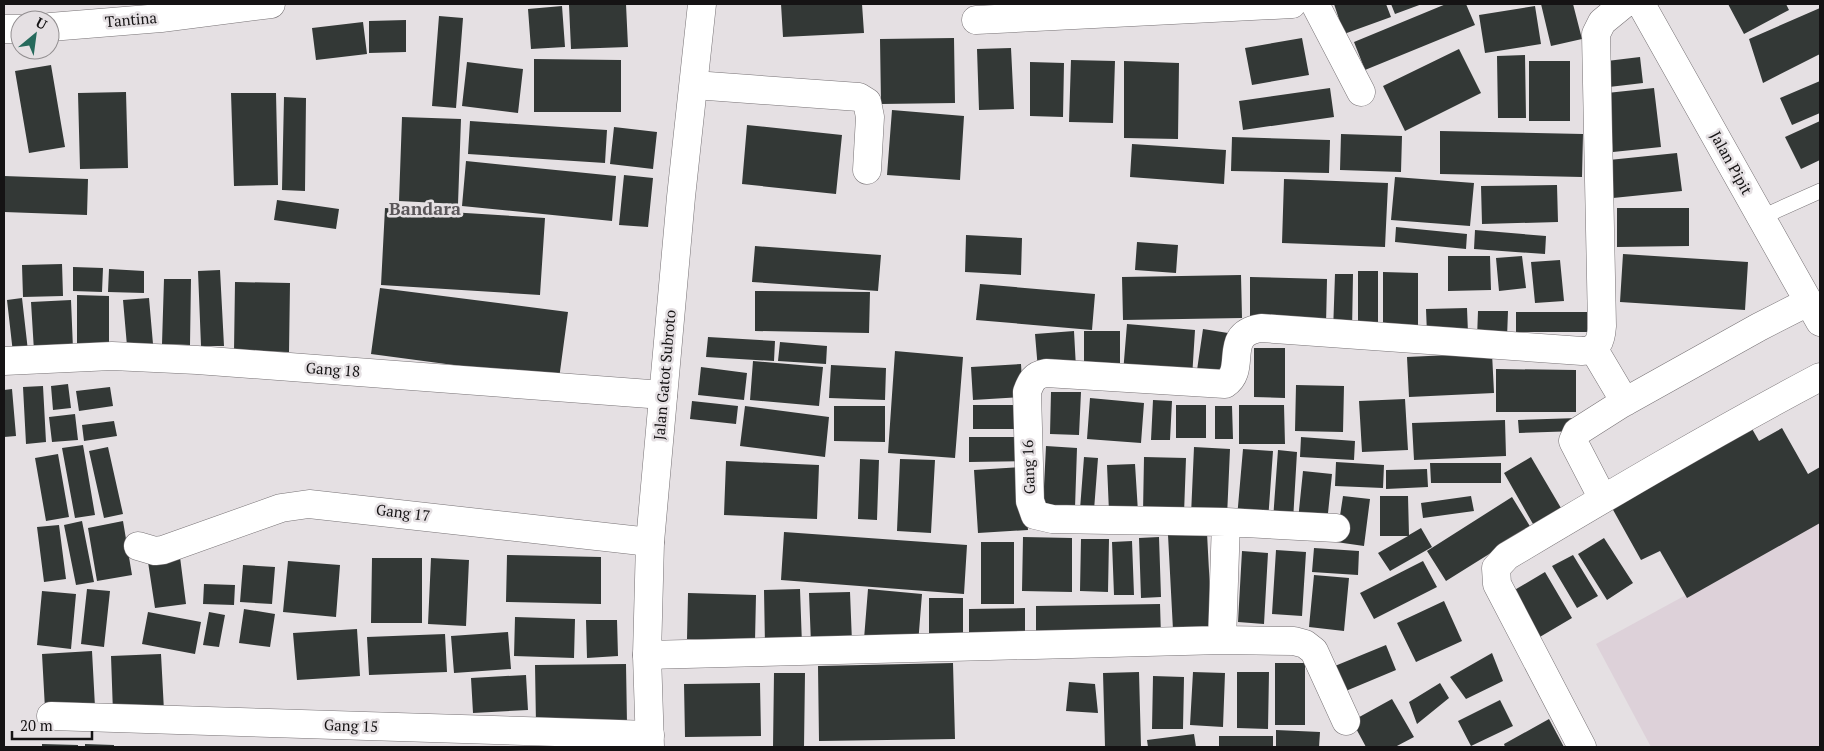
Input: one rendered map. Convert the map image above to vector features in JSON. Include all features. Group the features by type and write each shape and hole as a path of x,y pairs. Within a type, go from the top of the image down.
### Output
{"street":[{"name":"Tantina","path":"60,19 271,4"},
{"name":"Jalan Gatot Subroto","path":"650,741 647,655 650,542 702,4"},
{"path":"976,20 1292,4"},
{"path":"1315,4 1360,92"},
{"path":"1624,4 1602,22 1596,34 1602,326 1600,341 1593,348 1625,402"},
{"name":"Jalan Pipit","path":"1641,4 1814,312"},
{"path":"694,86 859,97 867,102 870,117 867,170"},
{"path":"1603,499 1573,441 1577,432 1625,402 1759,327 1814,312"},
{"name":"Gang 16","path":"1226,522 1052,519 1035,515 1030,501 1027,392 1035,376 1046,373 1218,385 1229,381 1234,374 1239,341 1242,335 1252,329 1261,328 1582,351 1593,348"},
{"name":"Gang 18","path":"4,361 112,356 663,395"},
{"path":"1582,747 1497,584 1496,568 1508,556 1603,499 1820,377"},
{"name":"Gang 17","path":"150,548 281,508 309,504 650,542"},
{"path":"1222,640 1226,522 1336,528"},
{"path":"647,655 1222,640 1294,641 1305,644 1314,651 1346,721"},
{"name":"Gang 15","path":"51,716 650,741"}],"lane":[{"path":"1762,217 1820,191"}],"shaded area":[{"path":"1820,522 1820,747 1651,747 1596,644"}],"building":[{"path":"626,4 628,47 571,49 569,5"},
{"path":"781,4 862,4 864,33 783,37"},
{"path":"1334,4 1386,4 1391,17 1344,34"},
{"path":"1391,4 1422,4 1395,14"},
{"path":"1446,4 1466,4 1475,25 1365,70 1354,42"},
{"path":"1541,4 1573,4 1582,39 1551,46"},
{"path":"1728,4 1786,4 1789,10 1744,34"},
{"path":"562,6 565,47 531,49 528,9"},
{"path":"1535,6 1541,44 1485,53 1479,15"},
{"path":"1820,8 1820,54 1763,83 1749,39"},
{"path":"439,16 463,18 456,108 432,106"},
{"path":"406,20 406,52 369,53 369,21"},
{"path":"363,22 367,54 316,60 312,28"},
{"path":"954,38 955,103 881,104 880,39"},
{"path":"1302,38 1309,75 1252,85 1245,48"},
{"path":"1011,48 1014,109 979,110 977,49"},
{"path":"1459,49 1481,93 1405,131 1383,86"},
{"path":"1525,55 1526,118 1498,118 1497,56"},
{"path":"1640,57 1643,83 1609,87 1607,61"},
{"path":"534,59 621,60 621,112 534,112"},
{"path":"1071,60 1115,61 1113,123 1069,122"},
{"path":"1124,61 1179,63 1178,139 1124,138"},
{"path":"1529,61 1570,61 1570,121 1529,121"},
{"path":"467,62 523,69 518,113 462,106"},
{"path":"1030,62 1064,63 1063,117 1030,116"},
{"path":"51,65 65,147 29,153 15,71"},
{"path":"1820,81 1820,113 1792,125 1780,98"},
{"path":"1330,88 1334,117 1243,130 1239,101"},
{"path":"1654,88 1661,147 1613,152 1607,93"},
{"path":"126,92 128,168 80,169 78,93"},
{"path":"231,93 276,93 278,185 234,186"},
{"path":"284,97 306,98 305,191 282,190"},
{"path":"892,110 964,116 960,180 887,175"},
{"path":"402,117 461,119 458,204 399,201"},
{"path":"470,121 607,130 605,163 468,154"},
{"path":"1820,121 1820,160 1801,169 1785,137"},
{"path":"747,125 842,135 836,194 742,184"},
{"path":"614,127 657,132 653,169 610,164"},
{"path":"1440,131 1583,134 1582,177 1440,174"},
{"path":"1341,134 1402,136 1401,172 1340,170"},
{"path":"1232,137 1330,140 1329,173 1231,171"},
{"path":"1132,144 1226,150 1224,184 1130,177"},
{"path":"1677,153 1682,191 1613,198 1609,160"},
{"path":"466,161 616,176 612,221 462,206"},
{"path":"624,175 653,178 648,227 619,225"},
{"path":"4,176 88,179 87,215 4,212"},
{"path":"1395,177 1474,183 1470,226 1391,220"},
{"path":"1284,179 1388,183 1385,247 1282,243"},
{"path":"1557,185 1558,222 1482,224 1481,186"},
{"path":"277,200 339,209 336,229 274,220"},
{"path":"385,208 545,218 540,295 381,285"},
{"path":"1617,208 1689,208 1689,246 1617,247"},
{"path":"1396,227 1467,234 1466,249 1395,242"},
{"path":"1475,230 1546,236 1545,254 1474,249"},
{"path":"966,235 1022,238 1021,275 965,272"},
{"path":"1137,242 1178,245 1176,273 1135,270"},
{"path":"755,246 881,255 878,291 752,282"},
{"path":"1623,254 1748,262 1745,310 1620,302"},
{"path":"1448,256 1490,256 1491,290 1448,291"},
{"path":"1522,256 1526,288 1499,291 1496,258"},
{"path":"1560,260 1564,301 1535,303 1531,262"},
{"path":"62,264 63,296 23,297 22,265"},
{"path":"73,267 103,268 102,292 73,291"},
{"path":"109,269 144,271 144,293 108,292"},
{"path":"220,270 224,346 201,346 198,271"},
{"path":"1358,271 1378,271 1378,335 1358,336"},
{"path":"1383,272 1418,273 1418,335 1383,334"},
{"path":"1335,274 1353,274 1352,332 1333,332"},
{"path":"1241,275 1242,318 1123,320 1122,277"},
{"path":"1250,277 1327,279 1326,325 1250,324"},
{"path":"164,279 191,279 190,345 162,344"},
{"path":"235,282 290,283 289,352 234,351"},
{"path":"980,284 1095,294 1092,330 976,320"},
{"path":"380,288 568,312 559,379 371,354"},
{"path":"755,291 870,292 869,333 755,331"},
{"path":"77,295 109,296 109,347 77,347"},
{"path":"22,298 28,351 13,353 7,300"},
{"path":"149,298 153,344 127,346 123,300"},
{"path":"71,300 73,349 34,351 31,302"},
{"path":"1467,308 1468,333 1427,334 1426,309"},
{"path":"1478,311 1508,311 1507,338 1477,338"},
{"path":"1516,312 1587,312 1587,332 1516,332"},
{"path":"1127,324 1195,330 1192,378 1123,373"},
{"path":"1203,329 1228,333 1221,380 1196,377"},
{"path":"1074,331 1076,368 1038,370 1035,334"},
{"path":"1084,331 1120,331 1120,373 1084,372"},
{"path":"708,337 775,341 774,361 706,357"},
{"path":"780,342 827,346 826,364 778,361"},
{"path":"1254,348 1285,348 1285,398 1254,397"},
{"path":"895,351 963,357 955,458 888,453"},
{"path":"1492,353 1494,393 1409,397 1407,357"},
{"path":"753,361 823,367 819,406 750,400"},
{"path":"1021,364 1023,397 973,400 971,367"},
{"path":"831,365 886,368 885,400 829,398"},
{"path":"701,367 747,373 744,400 698,395"},
{"path":"1496,369 1576,370 1576,412 1496,412"},
{"path":"68,384 71,408 53,410 51,386"},
{"path":"1296,385 1344,386 1343,432 1295,431"},
{"path":"43,386 46,442 26,444 23,387"},
{"path":"110,387 113,406 79,411 76,391"},
{"path":"12,389 16,436 4,437 4,390"},
{"path":"1051,392 1081,392 1079,435 1050,434"},
{"path":"1090,398 1144,403 1141,443 1087,439"},
{"path":"1405,399 1408,450 1362,452 1359,401"},
{"path":"1153,400 1172,401 1170,440 1151,440"},
{"path":"692,401 738,406 736,424 690,419"},
{"path":"973,405 1024,405 1024,429 973,429"},
{"path":"1176,405 1206,405 1206,438 1176,438"},
{"path":"1239,405 1284,405 1285,444 1239,444"},
{"path":"745,406 829,417 825,457 740,446"},
{"path":"834,406 885,406 885,442 834,441"},
{"path":"1215,406 1232,406 1233,439 1215,439"},
{"path":"75,414 78,440 52,442 49,417"},
{"path":"1578,418 1579,431 1519,433 1518,420"},
{"path":"1505,420 1506,456 1414,460 1412,423"},
{"path":"1747,420 1759,441 1782,428 1808,474 1820,467 1820,523 1687,598 1660,551 1641,560 1612,508"},
{"path":"114,421 117,436 84,441 82,425"},
{"path":"969,437 1025,437 1025,461 969,462"},
{"path":"1301,437 1355,441 1354,460 1300,457"},
{"path":"83,445 95,515 75,518 62,448"},
{"path":"1046,446 1077,448 1075,508 1043,507"},
{"path":"108,447 123,514 104,518 89,451"},
{"path":"1194,447 1230,449 1227,517 1191,515"},
{"path":"1243,449 1273,451 1268,521 1237,518"},
{"path":"1278,450 1297,452 1293,521 1273,520"},
{"path":"58,454 69,517 46,521 35,458"},
{"path":"1084,457 1098,458 1094,510 1080,509"},
{"path":"1144,457 1186,458 1184,514 1143,513"},
{"path":"1531,457 1561,508 1533,524 1504,473"},
{"path":"860,459 879,460 877,520 858,519"},
{"path":"900,459 935,460 931,533 897,531"},
{"path":"726,461 819,465 817,519 724,515"},
{"path":"1336,462 1384,465 1383,488 1335,486"},
{"path":"1430,463 1501,463 1501,483 1431,483"},
{"path":"1135,464 1138,512 1109,512 1107,465"},
{"path":"1023,467 1028,530 978,533 974,470"},
{"path":"1427,469 1428,487 1386,489 1386,470"},
{"path":"1303,471 1332,474 1327,523 1298,520"},
{"path":"1343,496 1370,499 1364,546 1336,542"},
{"path":"1380,496 1408,496 1409,535 1421,528 1432,547 1390,571 1378,553 1408,536 1380,536"},
{"path":"1471,496 1474,511 1423,518 1421,503"},
{"path":"1512,497 1531,528 1446,581 1427,551"},
{"path":"82,521 94,582 76,585 64,525"},
{"path":"123,521 132,575 97,581 88,528"},
{"path":"59,525 66,579 44,582 37,527"},
{"path":"784,532 967,545 964,594 781,580"},
{"path":"1207,533 1212,628 1173,630 1168,535"},
{"path":"1023,537 1072,538 1072,592 1022,591"},
{"path":"1159,537 1161,597 1141,598 1139,538"},
{"path":"1604,538 1633,583 1607,600 1578,554"},
{"path":"1081,539 1109,539 1108,592 1080,591"},
{"path":"1132,541 1134,595 1114,595 1112,542"},
{"path":"981,542 1014,542 1014,604 981,604"},
{"path":"1314,548 1359,551 1358,575 1312,572"},
{"path":"1276,550 1306,552 1302,616 1272,614"},
{"path":"1242,551 1268,553 1264,624 1238,622"},
{"path":"507,555 601,557 601,604 506,602"},
{"path":"1573,555 1598,596 1577,608 1552,566"},
{"path":"180,557 186,604 155,608 148,562"},
{"path":"372,558 422,558 422,623 371,623"},
{"path":"431,558 469,560 466,626 428,624"},
{"path":"288,561 340,565 336,617 283,612"},
{"path":"1423,561 1437,587 1374,619 1360,593"},
{"path":"243,565 275,567 272,604 240,602"},
{"path":"1545,572 1572,618 1533,641 1506,595"},
{"path":"1314,575 1349,578 1344,631 1309,627"},
{"path":"204,584 235,585 234,605 203,604"},
{"path":"87,589 110,591 104,647 81,644"},
{"path":"800,589 802,645 765,646 764,590"},
{"path":"868,589 922,594 918,644 864,639"},
{"path":"42,591 76,594 71,649 37,645"},
{"path":"850,592 852,642 811,644 809,593"},
{"path":"688,593 756,595 755,641 687,639"},
{"path":"929,598 963,598 963,638 929,638"},
{"path":"1444,601 1462,641 1416,662 1397,623"},
{"path":"1160,604 1161,636 1036,638 1036,606"},
{"path":"1025,608 1025,638 969,639 969,609"},
{"path":"244,609 275,614 270,647 239,643"},
{"path":"148,612 201,622 195,654 142,644"},
{"path":"209,612 225,615 219,647 203,645"},
{"path":"515,617 575,619 574,658 514,656"},
{"path":"586,620 617,620 618,656 587,658"},
{"path":"357,629 360,676 297,680 293,633"},
{"path":"508,632 511,669 454,673 451,636"},
{"path":"445,634 447,672 369,675 367,637"},
{"path":"1386,645 1396,670 1341,693 1330,668"},
{"path":"92,651 95,707 45,709 42,654"},
{"path":"1492,653 1503,681 1466,699 1450,677"},
{"path":"161,654 164,711 113,713 111,656"},
{"path":"953,663 955,739 819,741 818,666"},
{"path":"1275,663 1305,663 1305,725 1275,725"},
{"path":"626,664 627,724 536,725 535,665"},
{"path":"1139,672 1141,747 1105,747 1103,673"},
{"path":"1193,672 1225,673 1223,727 1190,725"},
{"path":"1237,672 1269,672 1268,729 1237,728"},
{"path":"774,673 805,673 804,747 773,747"},
{"path":"526,675 528,710 473,713 471,678"},
{"path":"1153,676 1184,677 1183,729 1152,729"},
{"path":"1069,682 1095,684 1098,713 1066,711"},
{"path":"760,683 761,736 685,737 684,684"},
{"path":"1440,683 1449,698 1417,724 1409,702"},
{"path":"1392,699 1414,737 1395,747 1366,747 1352,721"},
{"path":"1500,700 1513,726 1471,746 1458,721"},
{"path":"1549,719 1564,747 1505,747 1504,744"},
{"path":"1276,730 1320,732 1319,747 1276,746"},
{"path":"1194,734 1196,747 1148,747 1147,740"},
{"path":"1219,736 1273,736 1273,747 1219,747"},
{"path":"42,744 78,745 78,747 42,747"},
{"path":"85,744 114,745 114,747 85,747"}],"district":[{"name":"Bandara","path":"425,209"}]}
